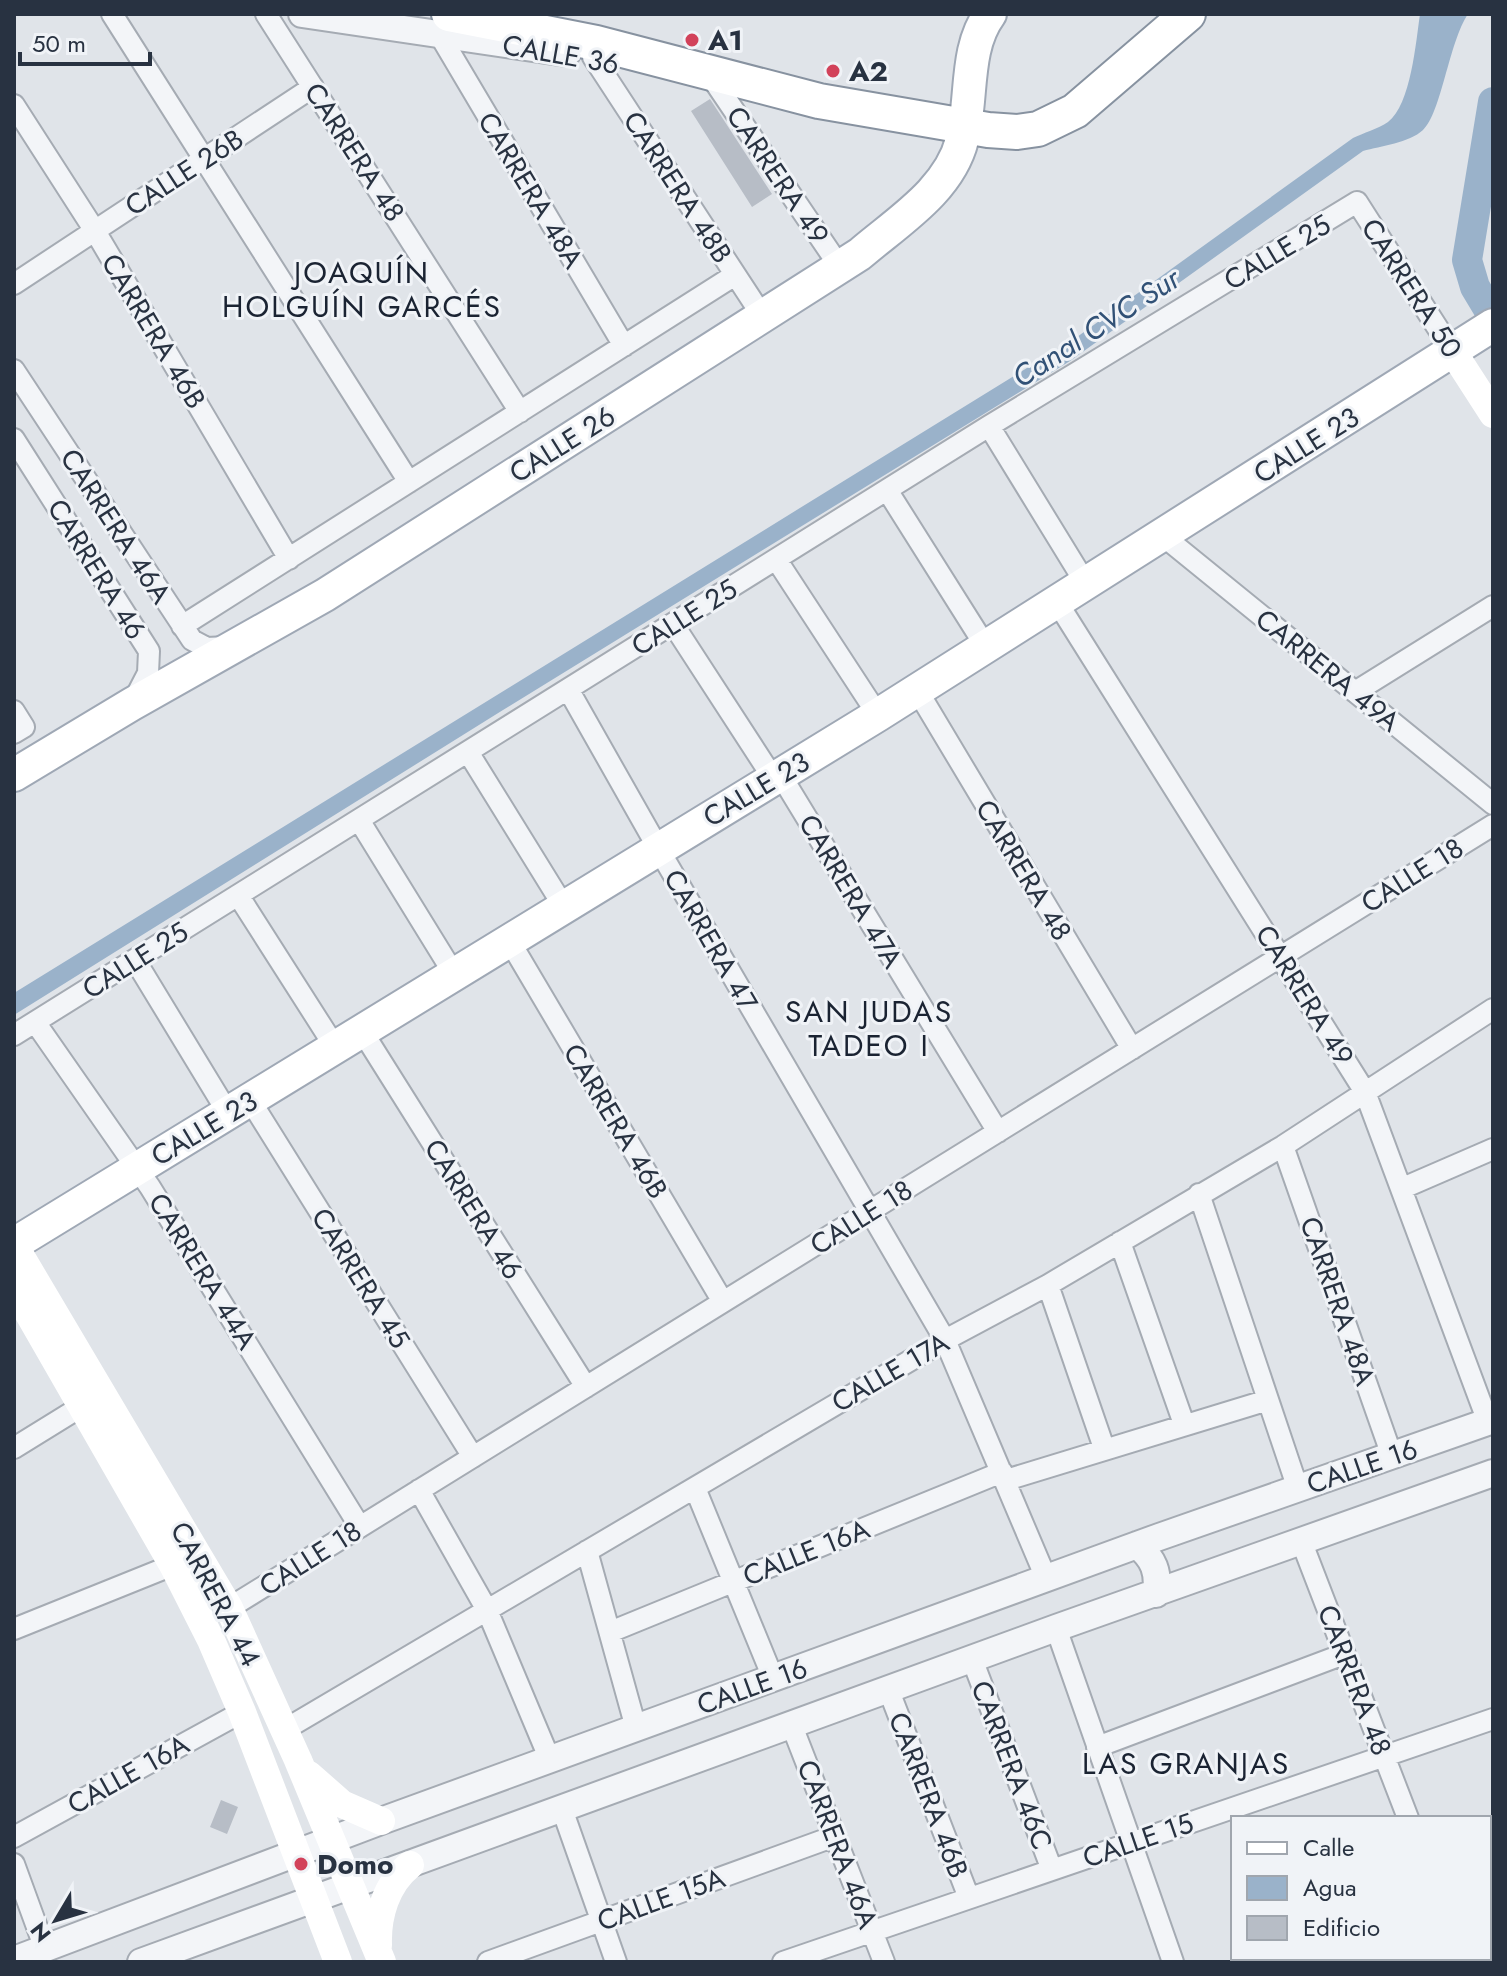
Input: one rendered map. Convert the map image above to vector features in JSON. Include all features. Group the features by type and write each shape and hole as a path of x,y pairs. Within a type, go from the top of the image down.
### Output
{"highway":[{"path":"444,24 596,43 819,101 1004,132 1038,129 1075,111 1188,14"}],"main road":[{"name":"CALLE 26","path":"14,775 238,642 325,595 840,267 907,214 949,172 962,140 968,88 981,26 990,14"},
{"path":"968,88 983,112 1004,132"},
{"name":"CALLE 23","path":"14,1245 878,715 1493,325"},
{"name":"CARRERA 50","path":"1460,347 1493,414"},
{"name":"CARRERA 44","path":"14,1245 229,1608 298,1760 380,1958"},
{"name":"CARRERA 44","path":"14,1288 173,1565 211,1640 242,1712 338,1962"},
{"path":"298,1760 310,1777 333,1799 381,1821"},
{"path":"380,1958 377,1938 383,1905 394,1883 410,1865"}],"street":[{"path":"112,14 409,482"},
{"name":"CARRERA 48","path":"266,14 520,412"},
{"name":"CALLE 36","path":"302,14 444,24 716,84 819,101"},
{"name":"CARRERA 48A","path":"444,24 624,346"},
{"name":"CARRERA 48B","path":"593,57 763,317"},
{"name":"CARRERA 49","path":"716,84 840,267"},
{"name":"CALLE 26B","path":"14,284 313,87"},
{"name":"CARRERA 46B","path":"14,105 95,231 289,559"},
{"name":"CARRERA 50","path":"1357,202 1460,347"},
{"name":"CALLE 25","path":"14,1035 989,426 1357,202"},
{"name":"CALLE 26","path":"182,626 735,275"},
{"name":"CARRERA 46A","path":"14,370 192,640 207,648 223,649 238,642"},
{"path":"989,426 1086,584"},
{"name":"CARRERA 46","path":"14,439 149,651 148,673 132,704"},
{"path":"887,490 986,647"},
{"name":"CARRERA 49A","path":"1162,535 1493,804"},
{"path":"776,559 878,715"},
{"name":"CARRERA 49","path":"1057,602 1365,1092 1490,1421"},
{"path":"1355,692 1493,606"},
{"name":"CARRERA 47A","path":"673,624 777,776 998,1132"},
{"name":"CARRERA 47","path":"568,689 945,1340 1046,1578"},
{"name":"CARRERA 48","path":"917,690 1132,1049"},
{"path":"468,752 564,907"},
{"path":"359,820 454,974"},
{"name":"CALLE 18","path":"229,1608 1493,825"},
{"name":"CARRERA 46","path":"238,895 348,1039 586,1387"},
{"name":"CARRERA 46B","path":"509,940 723,1302"},
{"name":"CARRERA 45","path":"135,960 239,1106 473,1457"},
{"name":"CALLE 17A","path":"284,1730 945,1340 1048,1285 1283,1146 1493,1009"},
{"name":"CARRERA 44A","path":"35,1022 138,1168 360,1527"},
{"name":"CARRERA 48A","path":"1283,1146 1392,1456"},
{"path":"1403,1188 1493,1149"},
{"path":"1199,1194 1298,1489"},
{"path":"1120,1242 1184,1424"},
{"path":"1048,1285 1104,1448"},
{"name":"CALLE 16A","path":"610,1632 1004,1476 1268,1400"},
{"path":"14,1448 82,1406"},
{"name":"CALLE 16","path":"14,1960 381,1821 1046,1578 1490,1421"},
{"name":"CALLE 16","path":"141,1962 1056,1628 1493,1473"},
{"path":"695,1488 773,1678"},
{"path":"419,1490 487,1610 550,1760"},
{"path":"1148,1541 1161,1564 1167,1590"},
{"name":"CARRERA 48","path":"1302,1543 1407,1816"},
{"path":"587,1551 636,1728"},
{"path":"14,1629 173,1565"},
{"path":"1056,1628 1173,1962"},
{"path":"1097,1747 1344,1654"},
{"name":"CARRERA 46C","path":"972,1659 1052,1870"},
{"name":"CARRERA 46B","path":"889,1691 969,1898"},
{"name":"CALLE 16A","path":"14,1837 242,1712"},
{"name":"CALLE 15","path":"1237,1816 1384,1756 1493,1719"},
{"name":"CARRERA 46A","path":"792,1726 884,1962"},
{"path":"562,1809 616,1962"},
{"name":"CALLE 15","path":"783,1962 1131,1843 1230,1819"},
{"name":"CALLE 15A","path":"488,1962 835,1836"},
{"path":"14,1864 45,1949"}],"water":[{"name":"Canal CVC Sur","path":"1420,14 1468,14 1455,42 1435,109 1423,130 1403,141 1363,151 1070,361 14,1015 14,993 1077,337 1353,138 1388,122 1396,114 1407,87"}],"building":[{"path":"710,99 772,194 752,207 691,111"},
{"path":"221,1800 238,1807 227,1834 210,1827"}],"waterway":[{"path":"1493,102 1467,260 1475,287 1493,317"}],"place":[{"name":"A1","path":"692,40"},
{"name":"A2","path":"833,71"},
{"name":"Domo","path":"301,1864"}],"district":[{"name":"JOAQUÍN HOLGUÍN GARCÉS","path":"362,290"},
{"name":"SAN JUDAS TADEO I","path":"869,1029"},
{"name":"LAS GRANJAS","path":"1186,1764"}]}
